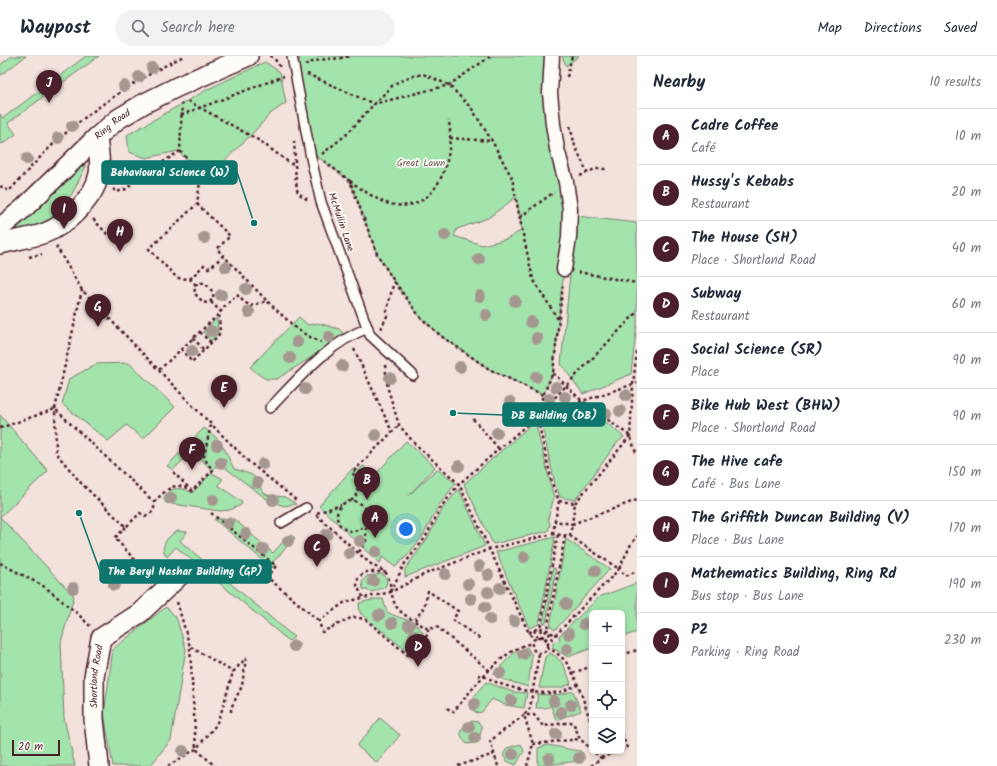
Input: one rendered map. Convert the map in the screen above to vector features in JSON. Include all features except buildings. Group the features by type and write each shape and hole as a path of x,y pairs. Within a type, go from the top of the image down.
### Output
{"street":[{"name":"Ring Road","path":"0,216 18,201 96,124 119,106 134,96 218,56"},
{"name":"Ring Road","path":"0,228 24,208 97,137 118,119 143,104 177,87 248,56"},
{"path":"552,56 550,93 553,124 557,149 566,182 570,209 569,238 564,269"},
{"path":"0,244 44,234 61,224 85,202 96,184 99,173 100,166 97,137"},
{"name":"Shortland Road","path":"99,766 94,712 94,677 101,638 140,612 179,576"}],"lane":[{"name":"McMullin Lane","path":"292,56 311,158 321,202 370,335 413,375"},
{"path":"270,408 320,356 359,331 368,328"},
{"path":"281,522 306,508"}],"path":[{"path":"196,285 190,279 177,278 149,250 196,204 201,174 180,151 181,115 284,76 280,66 274,58 270,56"},
{"path":"304,66 314,60 326,57 350,56"},
{"path":"305,73 374,104 450,85 491,56"},
{"path":"567,78 572,56"},
{"path":"448,120 450,138 447,164 435,190 421,201 406,207 388,204 350,181 318,157 332,148 347,134 394,84 408,77 424,74 450,85 472,109 492,141 512,178 533,279 559,321"},
{"path":"182,97 199,108 260,141 291,164 296,162"},
{"path":"568,121 575,146 587,172"},
{"path":"450,138 492,141"},
{"path":"109,186 117,192 126,189 137,179 180,151"},
{"path":"520,217 566,182 595,169 608,169"},
{"path":"350,181 377,254 420,317 441,336 489,369 544,395"},
{"path":"0,186 9,190"},
{"path":"196,204 230,236 217,249 267,301 298,330 323,342 343,341 354,349 392,432"},
{"path":"92,218 108,235"},
{"path":"54,244 58,247 82,290 210,423 204,456 207,463 213,470 192,491"},
{"path":"190,279 204,265 208,268 211,267 224,255"},
{"path":"553,534 559,500 552,483 537,416 553,373 564,269 637,283"},
{"path":"387,316 394,281"},
{"path":"196,285 205,283 213,292 214,298 211,302"},
{"path":"196,285 194,293 203,302 211,302"},
{"path":"82,290 55,409 56,453 80,483 126,527"},
{"path":"159,370 237,295 251,306 267,301"},
{"path":"181,350 192,362 218,336 220,332 220,313 211,302"},
{"path":"490,671 437,627 428,629 415,620 404,616 396,607 391,592 403,566 425,538 441,507 459,484 537,416 637,312"},
{"path":"200,332 211,343"},
{"path":"193,338 204,350"},
{"path":"637,352 633,384 630,436 637,455"},
{"path":"393,356 384,364 388,389 399,425 415,444 459,484 529,633 534,640"},
{"path":"553,373 582,401 630,436"},
{"path":"537,416 637,383"},
{"path":"0,428 55,409"},
{"path":"55,409 154,502 155,508 151,514 145,516 140,513 115,538 142,568 157,575"},
{"path":"473,419 499,449"},
{"path":"314,514 341,505 351,500 357,494 359,479 352,473 399,425"},
{"path":"570,536 575,503 630,436"},
{"path":"175,472 174,473 192,491"},
{"path":"154,502 167,489 182,486 192,491"},
{"path":"351,500 358,501 365,508 368,515 366,523 366,541 359,552"},
{"path":"559,500 575,503"},
{"path":"555,521 572,524 637,500"},
{"path":"341,505 337,511 337,519 341,528 348,532 359,530 366,523"},
{"path":"211,514 276,566 267,578 319,621 322,632 353,617 364,619 410,656 428,634 428,629"},
{"path":"319,621 345,602 391,592 425,574 490,549 553,534 570,536 626,576 637,572"},
{"path":"542,638 540,628 558,534"},
{"path":"542,638 547,629 565,536"},
{"path":"547,644 619,570 630,546 637,536"},
{"path":"0,563 45,587 78,614 101,638"},
{"path":"552,564 560,565"},
{"path":"363,597 357,586 358,578 365,572 385,572"},
{"path":"415,620 424,606 428,591 458,611 453,620 482,640"},
{"path":"176,598 190,647 196,749 215,766"},
{"path":"529,633 540,628 547,629 555,636"},
{"path":"534,630 538,638"},
{"path":"545,640 552,632"},
{"path":"447,708 453,712 485,675 513,651 532,643 538,638 545,640 547,647 543,653 539,653 532,648 532,643"},
{"path":"190,647 233,672"},
{"path":"547,647 557,653 566,662 573,673 590,718"},
{"path":"625,654 637,650"},
{"path":"498,766 490,740 524,715 530,708 539,653"},
{"path":"168,766 196,749 216,725 233,672 246,658 242,686 231,708 231,712"},
{"path":"573,673 589,667"},
{"path":"478,675 485,675 499,683 532,692 555,692 578,685"},
{"path":"530,708 534,716 543,726 573,722 580,739 589,747"},
{"path":"524,715 534,716"},
{"path":"524,715 533,744 527,766"},
{"path":"533,744 580,739"},
{"path":"458,766 494,754"},
{"path":"596,754 600,758"},
{"path":"591,766 600,758 612,754"}],"green space":[{"path":"12,56 26,56 0,76 0,65"},
{"path":"86,56 99,56 8,123 16,134 4,143 0,144 0,114 3,118"},
{"name":"Great Lawn","path":"300,56 552,56 566,182 564,269 553,373 543,395 489,369 441,336 420,317 377,254 350,181 318,157 311,158 296,74","holes":["516,197 522,230 507,239 482,245 454,236 457,229 488,218"]},
{"path":"562,56 579,56 566,66"},
{"path":"265,62 280,72 286,103 270,114 253,133 205,180 178,151 146,158 129,152 127,135 208,89"},
{"path":"83,165 86,166 72,194 50,220 30,227 12,229 13,226"},
{"path":"576,216 637,223 637,323 631,374 583,394 561,364"},
{"path":"299,317 308,325 318,323 339,329 343,333 320,352 277,379 266,379 250,367"},
{"path":"217,318 218,333 211,341 203,332"},
{"path":"129,363 175,407 143,439 127,425 108,441 62,404 69,379 96,364"},
{"path":"581,402 624,437 617,443 575,500 560,497 555,484 540,417"},
{"path":"0,415 48,471 0,517"},
{"path":"535,421 554,498 548,518 550,524 548,531 493,544 464,484"},
{"path":"204,428 217,438 225,450 234,469 250,474 256,478 262,491 267,495 285,497 296,504 284,506 268,500 224,467 217,464 213,471 192,451 173,470 167,466"},
{"path":"406,441 435,467 408,496 437,469 456,483 439,505 423,536 407,556 395,567 382,557 380,564 319,506 353,468 359,471 363,466 375,475"},
{"path":"212,473 223,479 218,485 242,502 241,505 230,510 220,511 166,503 164,500 168,492 175,489 184,489 192,493"},
{"path":"459,489 485,546 405,577 405,569 427,539 443,508"},
{"path":"0,517 74,596 61,642 64,718 75,766 0,766"},
{"path":"214,519 234,519 273,553 290,534 295,538 273,562 275,564 272,568"},
{"path":"178,531 187,532 180,541 294,637 289,641 176,547 167,557 164,553 165,542 171,535"},
{"path":"555,537 539,624 529,628 496,552"},
{"path":"566,539 610,569 555,630 550,626"},
{"path":"553,568 556,569 546,623 543,623"},
{"path":"382,574 386,577 387,582 385,587 372,592 363,589 362,582 367,576"},
{"path":"637,583 637,632 625,636 625,610 589,610 589,649 568,657 553,648 553,642 560,640 559,636 599,597"},
{"path":"383,599 387,612 408,620 421,630 424,635 408,652 360,613 359,603"},
{"path":"166,607 176,617 186,649 171,740 150,766 113,766 104,714 113,649"},
{"path":"527,647 532,656 528,687 502,679 493,674 514,653"},
{"path":"550,653 561,662 566,670 571,684 560,688 539,688 545,657"},
{"path":"486,682 513,692 527,693 524,708 505,705 492,699 482,712 477,713 471,709 474,697"},
{"path":"573,691 581,711 556,720 551,706 536,708 538,694 556,695"},
{"path":"380,718 400,735 377,763 357,746"},
{"path":"472,721 478,722 482,727 480,735 475,743 467,744 462,737 461,731 464,726"},
{"path":"521,744 524,751 516,765 507,761 503,755 507,748"},
{"path":"547,745 580,751 583,753 583,759 578,761 538,766 538,748"}],"place":[{"name":"P2","path":"49,103"},
{"name":"Behavioural Science (W)","path":"254,223"},
{"name":"Mathematics Building, Ring Rd","path":"64,229"},
{"name":"The Griffith Duncan Building (V)","path":"120,252"},
{"name":"The Hive cafe","path":"98,327"},
{"name":"Social Science (SR)","path":"224,408"},
{"name":"DB Building (DB)","path":"453,413"},
{"name":"Bike Hub West (BHW)","path":"192,470"},
{"name":"Hussy's Kebabs","path":"367,500"},
{"name":"The Beryl Nashar Building (GP)","path":"79,513"},
{"name":"Cadre Coffee","path":"375,538"},
{"name":"The House (SH)","path":"317,567"},
{"name":"Subway","path":"418,667"}]}
